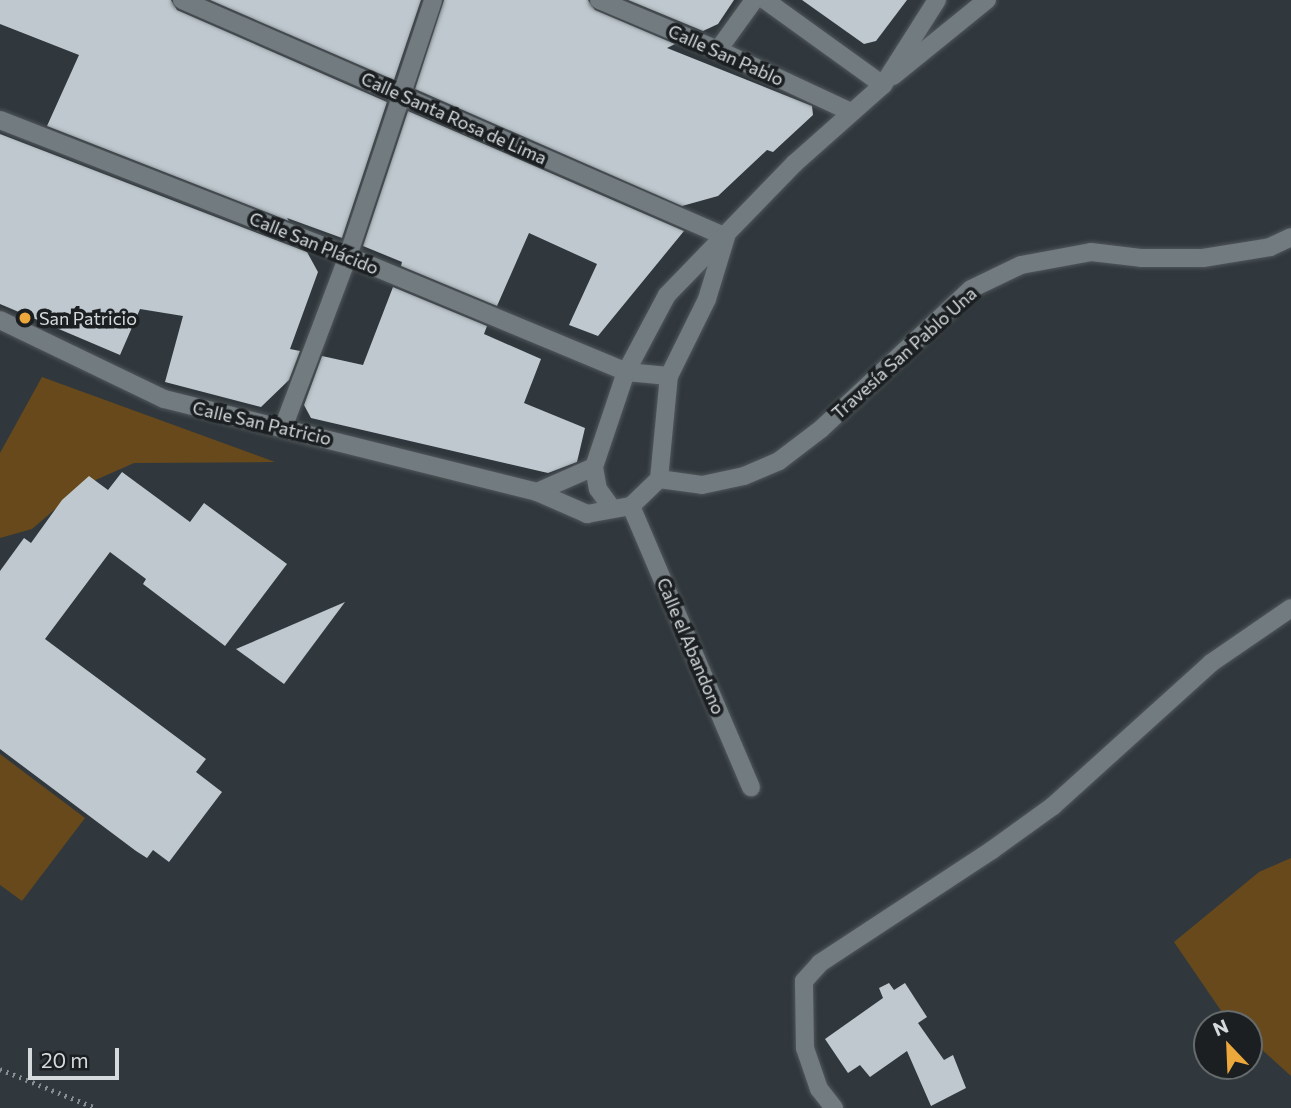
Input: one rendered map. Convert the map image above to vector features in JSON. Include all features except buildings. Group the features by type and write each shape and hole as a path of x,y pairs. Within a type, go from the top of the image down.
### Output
{"street":[{"name":"Calle Santa Rosa de Lima","path":"182,0 726,237"},
{"path":"283,428 348,256 433,0"},
{"name":"Calle San Pablo","path":"599,0 718,50 851,112"},
{"path":"718,50 754,0"},
{"path":"765,0 883,85"},
{"path":"883,85 937,0"},
{"path":"612,508 598,489 594,467 626,372 667,295 795,163 851,112 988,0"},
{"name":"Calle San Plácido","path":"0,120 348,256 626,372 669,376"},
{"path":"631,506 659,479 669,376 707,299 726,237"},
{"name":"Travesía San Pablo Una","path":"659,479 702,485 744,476 779,461 821,429 971,289 1021,265 1091,252 1141,258 1203,258 1269,247 1291,237"},
{"name":"Calle San Patricio","path":"0,320 164,400 537,492 587,514 631,506"},
{"path":"537,492 594,467"},
{"name":"Calle el Abandono","path":"631,506 751,787"},
{"path":"834,1108 819,1089 804,1048 804,981 820,963 992,850 1053,806 1211,663 1291,608"}],"path":[{"path":"0,1069 96,1108"}],"shaded area":[{"path":"42,377 275,462 134,463 82,486 32,529 0,538 0,453"},
{"path":"0,754 85,818 22,901 0,885"},
{"path":"1291,858 1291,1076 1263,1051 1263,1010 1221,1010 1174,942 1259,872"}],"place":[{"name":"San Patricio","path":"25,318"}]}
